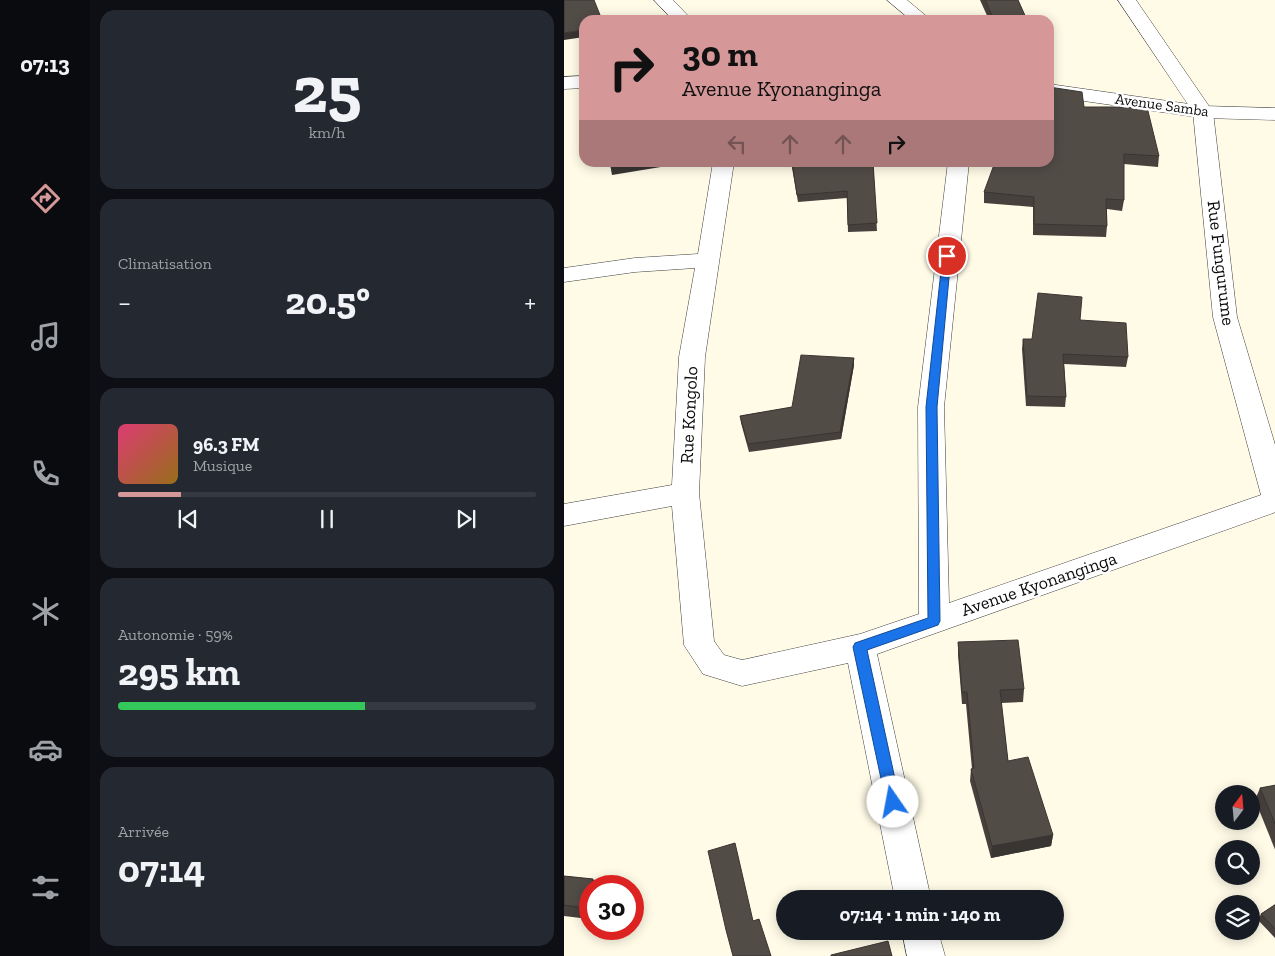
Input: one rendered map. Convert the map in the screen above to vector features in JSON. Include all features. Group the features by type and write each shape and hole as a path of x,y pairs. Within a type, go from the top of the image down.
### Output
{"street":[{"path":"662,0 678,15"},
{"path":"896,0 916,15"},
{"path":"1127,0 1203,112"},
{"path":"564,83 579,82"},
{"name":"Avenue Samba","path":"1054,91 1203,112 1275,114"},
{"name":"Rue Fungurume","path":"1203,112 1225,317 1275,500"},
{"name":"Rue Kongolo","path":"714,665 699,645 685,493 692,357 706,260 723,167"},
{"path":"934,621 931,407 948,237 958,167"},
{"path":"564,275 635,265 706,260"},
{"path":"564,515 685,493"},
{"name":"Avenue Kyonanginga","path":"714,665 742,673 860,647 1275,500"},
{"path":"860,647 911,890"},
{"path":"922,940 926,956"}],"building":[{"path":"564,0 594,0 600,15 579,15 579,31 564,33"},
{"path":"985,0 1018,0 1025,15 992,15"},
{"path":"1054,88 1082,92 1084,107 1147,107 1159,156 1124,154 1124,200 1106,199 1107,226 1034,224 1034,197 984,192 993,167 1054,167"},
{"path":"793,167 873,167 877,223 848,225 847,191 797,195"},
{"path":"1038,293 1082,297 1080,320 1126,323 1128,357 1063,354 1066,397 1027,396 1023,339 1032,339"},
{"path":"801,355 854,358 840,432 748,444 740,416 792,407"},
{"path":"1018,640 1024,689 1000,690 1008,761 1028,757 1053,835 992,846 971,769 974,768 967,692 962,692 958,642"},
{"path":"1276,785 1276,826 1260,788"},
{"path":"735,843 753,921 759,919 771,956 733,956 708,851"},
{"path":"564,876 579,878 579,907 564,905"},
{"path":"1276,904 1276,930 1261,914"},
{"path":"888,941 892,956 831,956 831,955"}],"route":[{"path":"893,802 860,647 934,621 931,407 947,256"}]}
